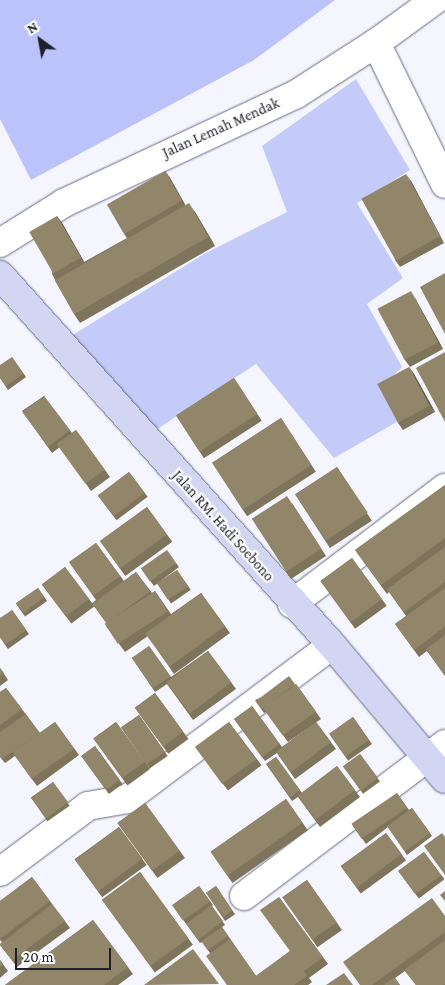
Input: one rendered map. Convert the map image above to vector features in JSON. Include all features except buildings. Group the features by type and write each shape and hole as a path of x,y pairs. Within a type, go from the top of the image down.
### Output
{"main road":[{"name":"Jalan RM. Hadi Soebono","path":"0,275 292,604 435,750 445,779"}],"street":[{"name":"Jalan Lemah Mendak","path":"0,243 64,203 295,95 376,43 434,0"},
{"path":"376,43 445,184"},
{"path":"292,604 445,488"},
{"path":"0,872 88,806 126,799 332,645"},
{"path":"244,896 435,750"}],"shaded area":[{"path":"0,0 335,0 254,60 31,180 0,119"},
{"path":"356,79 410,170 357,203 403,278 367,304 402,367 381,387 402,419 334,458 256,364 156,430 71,336 204,254 287,212 262,146"}]}
